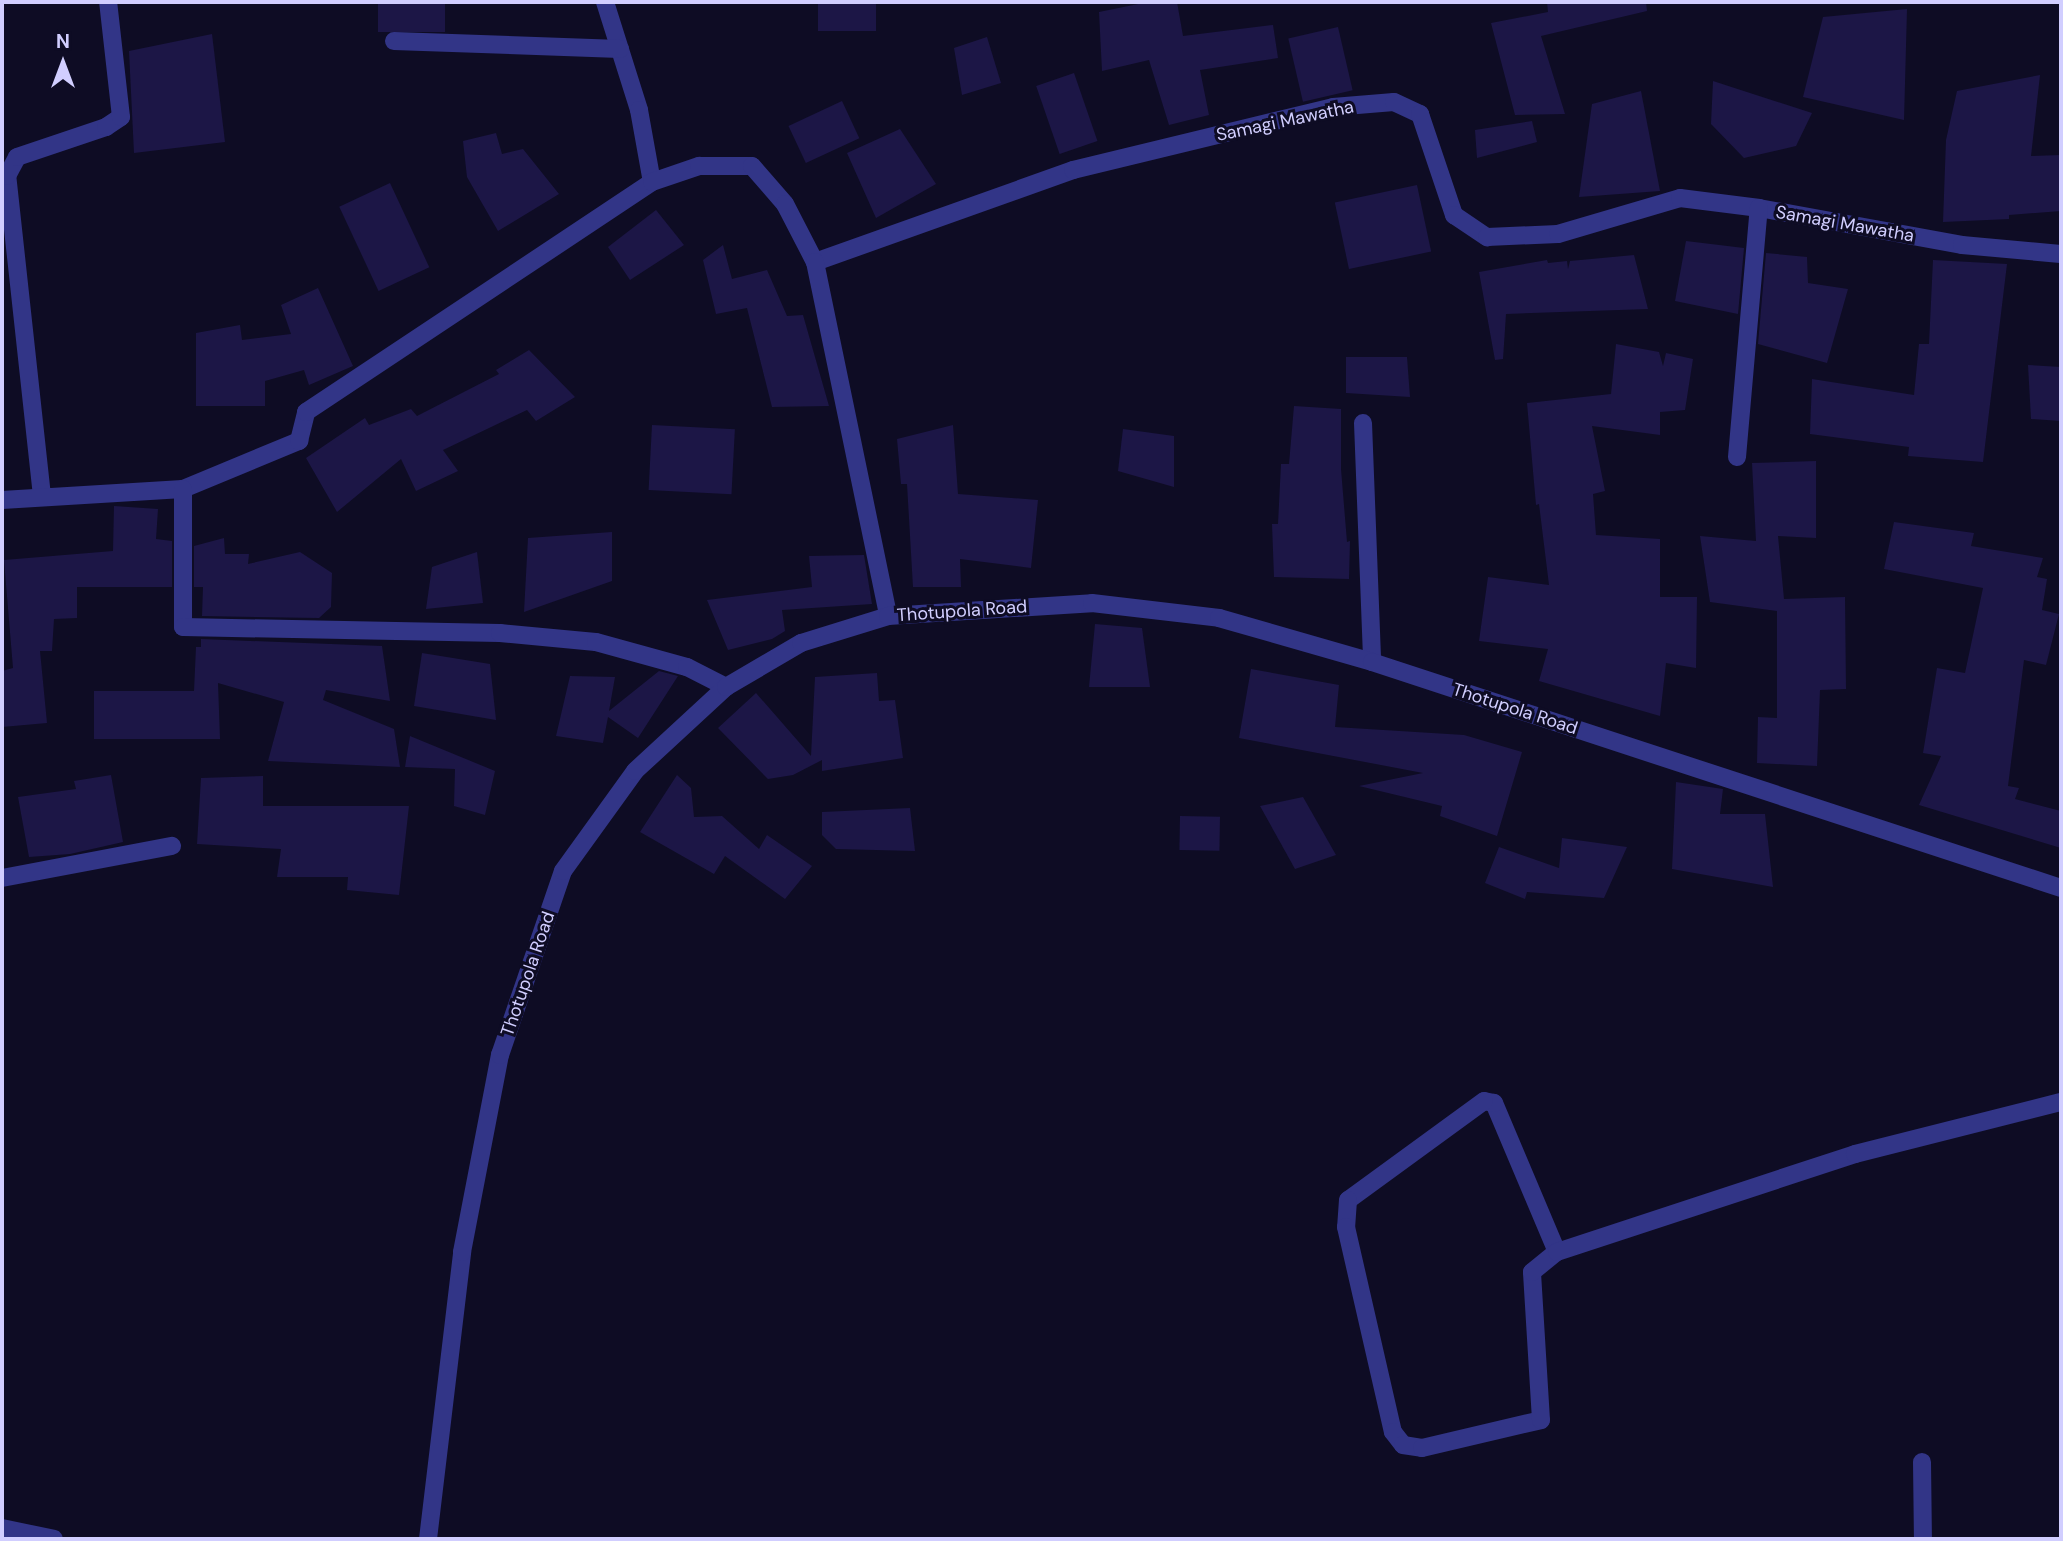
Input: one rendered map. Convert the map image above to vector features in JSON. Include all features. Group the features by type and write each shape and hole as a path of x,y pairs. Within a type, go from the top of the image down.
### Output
{"street":[{"path":"42,496 7,161 106,127 121,117 108,2"},
{"path":"605,2 639,110 652,182"},
{"path":"394,41 620,49"},
{"name":"Samagi Mawatha","path":"815,262 1073,170 1333,107 1394,102 1420,114 1454,215 1487,237 1558,234 1680,198 1759,208 1962,245 2061,254"},
{"path":"2,500 183,489 299,441 306,412 652,182 699,166 752,166 785,204 815,262 888,616"},
{"path":"1737,457 1759,208"},
{"path":"1363,423 1371,662"},
{"path":"183,489 183,626 500,633 596,642 687,667 726,687"},
{"name":"Thotupola Road","path":"428,1539 462,1252 500,1055 564,871 635,771 726,687 801,643 888,616 1092,603 1219,618 1371,662 2061,888"},
{"path":"2,878 172,846"},
{"path":"1556,1252 1494,1103 1484,1101 1348,1200 1346,1227 1393,1432 1403,1445 1422,1448 1541,1420 1532,1272 1556,1252 1855,1154 2061,1102"},
{"path":"1922,1462 1923,1539"},
{"path":"2,1528 54,1539"}],"building":[{"path":"378,2 445,2 445,32 378,32"},
{"path":"818,2 876,2 876,31 818,31"},
{"path":"1148,2 1177,2 1183,36 1273,25 1278,58 1200,70 1209,115 1169,125 1149,60 1102,71 1099,12"},
{"path":"1547,2 1646,2 1647,11 1541,36 1565,114 1515,115 1491,23 1548,12"},
{"path":"1907,9 1904,120 1803,97 1823,17"},
{"path":"1338,27 1353,90 1303,102 1288,38"},
{"path":"212,34 225,142 134,153 129,51"},
{"path":"987,37 1001,83 962,95 954,48"},
{"path":"1074,73 1097,141 1060,154 1036,86"},
{"path":"2040,75 2031,156 2061,155 2061,211 2009,215 2009,219 1943,222 1946,140 1957,91"},
{"path":"1713,81 1812,113 1796,146 1744,158 1711,124"},
{"path":"1641,91 1660,191 1579,197 1592,104"},
{"path":"842,101 859,138 806,163 789,126"},
{"path":"1532,121 1537,142 1477,158 1475,130"},
{"path":"900,129 936,184 876,218 847,153"},
{"path":"496,133 502,154 523,149 559,194 498,231 467,177 463,141"},
{"path":"390,183 429,267 379,291 339,207"},
{"path":"1417,185 1431,252 1349,269 1335,202"},
{"path":"656,210 684,245 630,280 608,247"},
{"path":"1686,241 1744,248 1738,314 1675,301"},
{"path":"723,245 732,279 767,270 787,316 803,315 829,406 772,407 747,308 716,314 703,260"},
{"path":"1766,253 1807,257 1808,283 1848,289 1827,363 1758,344"},
{"path":"1634,255 1648,309 1506,314 1503,359 1495,360 1479,272 1547,260 1548,263 1567,261 1568,269 1570,261"},
{"path":"1933,260 2007,264 1983,462 1908,456 1909,447 1810,434 1812,379 1914,395 1919,344 1929,344"},
{"path":"318,288 353,366 309,385 304,370 265,381 265,406 196,406 196,333 240,325 242,340 291,334 281,305"},
{"path":"1616,344 1659,352 1663,366 1666,353 1693,359 1685,410 1660,412 1660,435 1592,426 1605,491 1593,494 1596,535 1660,539 1660,597 1697,597 1696,668 1666,663 1660,716 1539,681 1548,649 1479,641 1488,577 1549,585 1539,504 1536,505 1527,403 1611,394"},
{"path":"529,350 575,397 536,421 527,410 443,450 458,471 416,491 401,459 337,512 306,458 365,418 369,425 411,409 417,416 499,374 496,370"},
{"path":"1346,357 1407,357 1410,397 1346,393"},
{"path":"2028,365 2061,367 2061,421 2031,419"},
{"path":"1294,406 1341,409 1341,469 1347,542 1350,541 1349,579 1274,577 1272,524 1278,524 1281,464 1289,464"},
{"path":"652,425 735,429 731,494 649,490"},
{"path":"953,425 958,494 1038,500 1031,568 960,559 961,587 913,587 907,484 901,484 897,439"},
{"path":"1123,429 1174,436 1174,487 1118,471"},
{"path":"1816,461 1816,538 1778,536 1784,599 1845,597 1846,689 1820,690 1817,766 1757,763 1758,717 1777,718 1777,611 1710,602 1700,536 1756,541 1752,463"},
{"path":"114,506 158,509 156,539 172,541 172,587 77,587 77,618 54,619 52,651 40,651 47,723 2,727 2,671 13,668 4,560 113,551"},
{"path":"1894,522 1974,533 1971,546 2043,558 2037,577 2047,579 2042,610 2059,614 2046,665 2024,660 2008,786 2019,788 2015,799 2061,811 2061,848 1919,805 1941,756 1923,753 1937,668 1965,673 1983,588 1884,569"},
{"path":"612,532 612,581 524,612 528,538"},
{"path":"224,538 225,554 249,554 248,564 300,552 332,573 331,607 319,618 202,616 203,587 194,587 194,546"},
{"path":"477,552 483,603 426,609 432,567"},
{"path":"864,555 872,604 782,610 785,631 772,639 728,650 707,600 812,587 809,556"},
{"path":"1095,624 1142,628 1150,687 1089,687"},
{"path":"201,639 382,646 390,701 326,690 323,700 394,729 400,767 268,761 284,702 218,683 220,739 94,739 94,691 194,691 196,647 201,647"},
{"path":"422,653 490,664 496,720 414,706"},
{"path":"1251,669 1339,685 1335,727 1464,735 1522,752 1497,836 1440,816 1442,806 1359,786 1423,773 1239,738"},
{"path":"659,671 678,676 638,738 608,717 603,743 556,736 570,676 615,677 609,711"},
{"path":"877,673 879,701 895,700 903,758 822,771 822,760 793,775 768,779 718,728 756,693 811,756 815,677"},
{"path":"410,736 495,771 485,815 454,806 455,769 405,767"},
{"path":"111,775 123,842 70,854 29,857 18,797 76,789 74,781"},
{"path":"677,775 691,788 694,817 722,816 759,849 767,835 812,866 785,899 725,856 714,874 640,832"},
{"path":"263,776 263,806 409,806 399,895 347,890 348,877 277,877 281,849 197,844 201,778"},
{"path":"1676,782 1723,789 1720,814 1765,814 1773,887 1672,869"},
{"path":"1303,797 1336,855 1295,869 1260,806"},
{"path":"910,808 915,851 836,849 822,835 822,812"},
{"path":"1180,816 1220,817 1219,851 1179,850"},
{"path":"1562,838 1627,847 1604,898 1527,892 1525,899 1485,883 1499,847 1559,868"}]}
